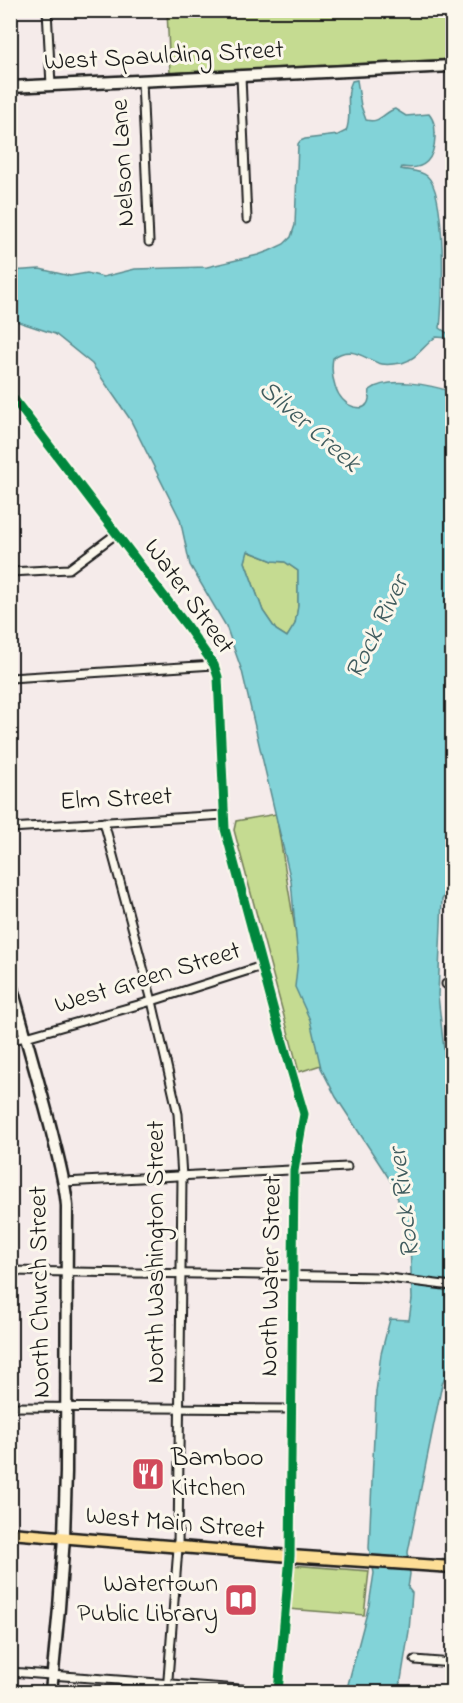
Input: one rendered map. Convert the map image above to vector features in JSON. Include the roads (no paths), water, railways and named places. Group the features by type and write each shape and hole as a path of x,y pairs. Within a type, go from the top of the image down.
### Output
{"main road":[{"name":"West Spaulding Street","path":"10,87 453,66"},
{"name":"North Church Street","path":"10,981 36,1068 64,1182 66,1206 64,1537 51,1692"},
{"name":"West Main Street","path":"10,1533 178,1548 453,1567"}],"street":[{"path":"47,10 51,85"},
{"path":"241,76 247,219"},
{"name":"Nelson Lane","path":"142,81 149,243"},
{"name":"Water Street","path":"10,394 214,665 220,686 225,829 262,966"},
{"path":"10,572 69,569 116,534"},
{"path":"10,678 214,665"},
{"name":"Elm Street","path":"10,828 224,815"},
{"name":"North Washington Street","path":"104,822 152,1001 178,1114 182,1177 178,1548 166,1692"},
{"name":"West Green Street","path":"10,1040 152,1001 262,966"},
{"name":"North Water Street","path":"262,966 304,1114 294,1171 290,1556 279,1692"},
{"path":"64,1182 347,1167"},
{"path":"10,1271 381,1277 453,1286"},
{"path":"10,1407 292,1409"},
{"path":"415,1660 453,1663"},
{"path":"10,1672 279,1692"}],"water":[{"path":"357,80 361,106 366,120 378,119 395,109 406,116 429,114 432,119 435,137 433,152 427,162 417,167 402,167 401,169 424,174 433,186 441,224 440,328 450,335 449,338 436,337 412,358 402,363 378,363 350,352 339,354 333,358 332,372 335,387 342,399 360,408 368,403 370,390 388,383 410,383 452,392 452,881 442,900 438,995 448,1087 452,1100 452,1345 408,1552 410,1574 408,1588 412,1593 409,1631 399,1692 346,1692 369,1605 374,1573 369,1548 376,1392 381,1354 390,1319 409,1320 412,1299 410,1241 394,1186 336,1097 321,1068 310,1020 295,987 298,959 291,881 242,671 226,626 190,565 180,519 130,419 92,364 55,334 16,321 11,323 11,271 40,269 70,276 87,273 103,277 135,269 207,267 258,255 284,244 291,237 295,225 298,144 305,139 338,135 346,131 352,81","holes":["248,551 273,561 285,562 298,571 298,606 295,624 287,637 276,630 263,611 245,562"]}],"place":[{"name":"Bamboo Kitchen","path":"148,1474"},
{"name":"Watertown Public Library","path":"241,1600"}],"water label":[{"name":"Silver Creek","path":"309,427"},
{"name":"Rock River","path":"378,628"},
{"name":"Rock River","path":"405,1203"}]}
